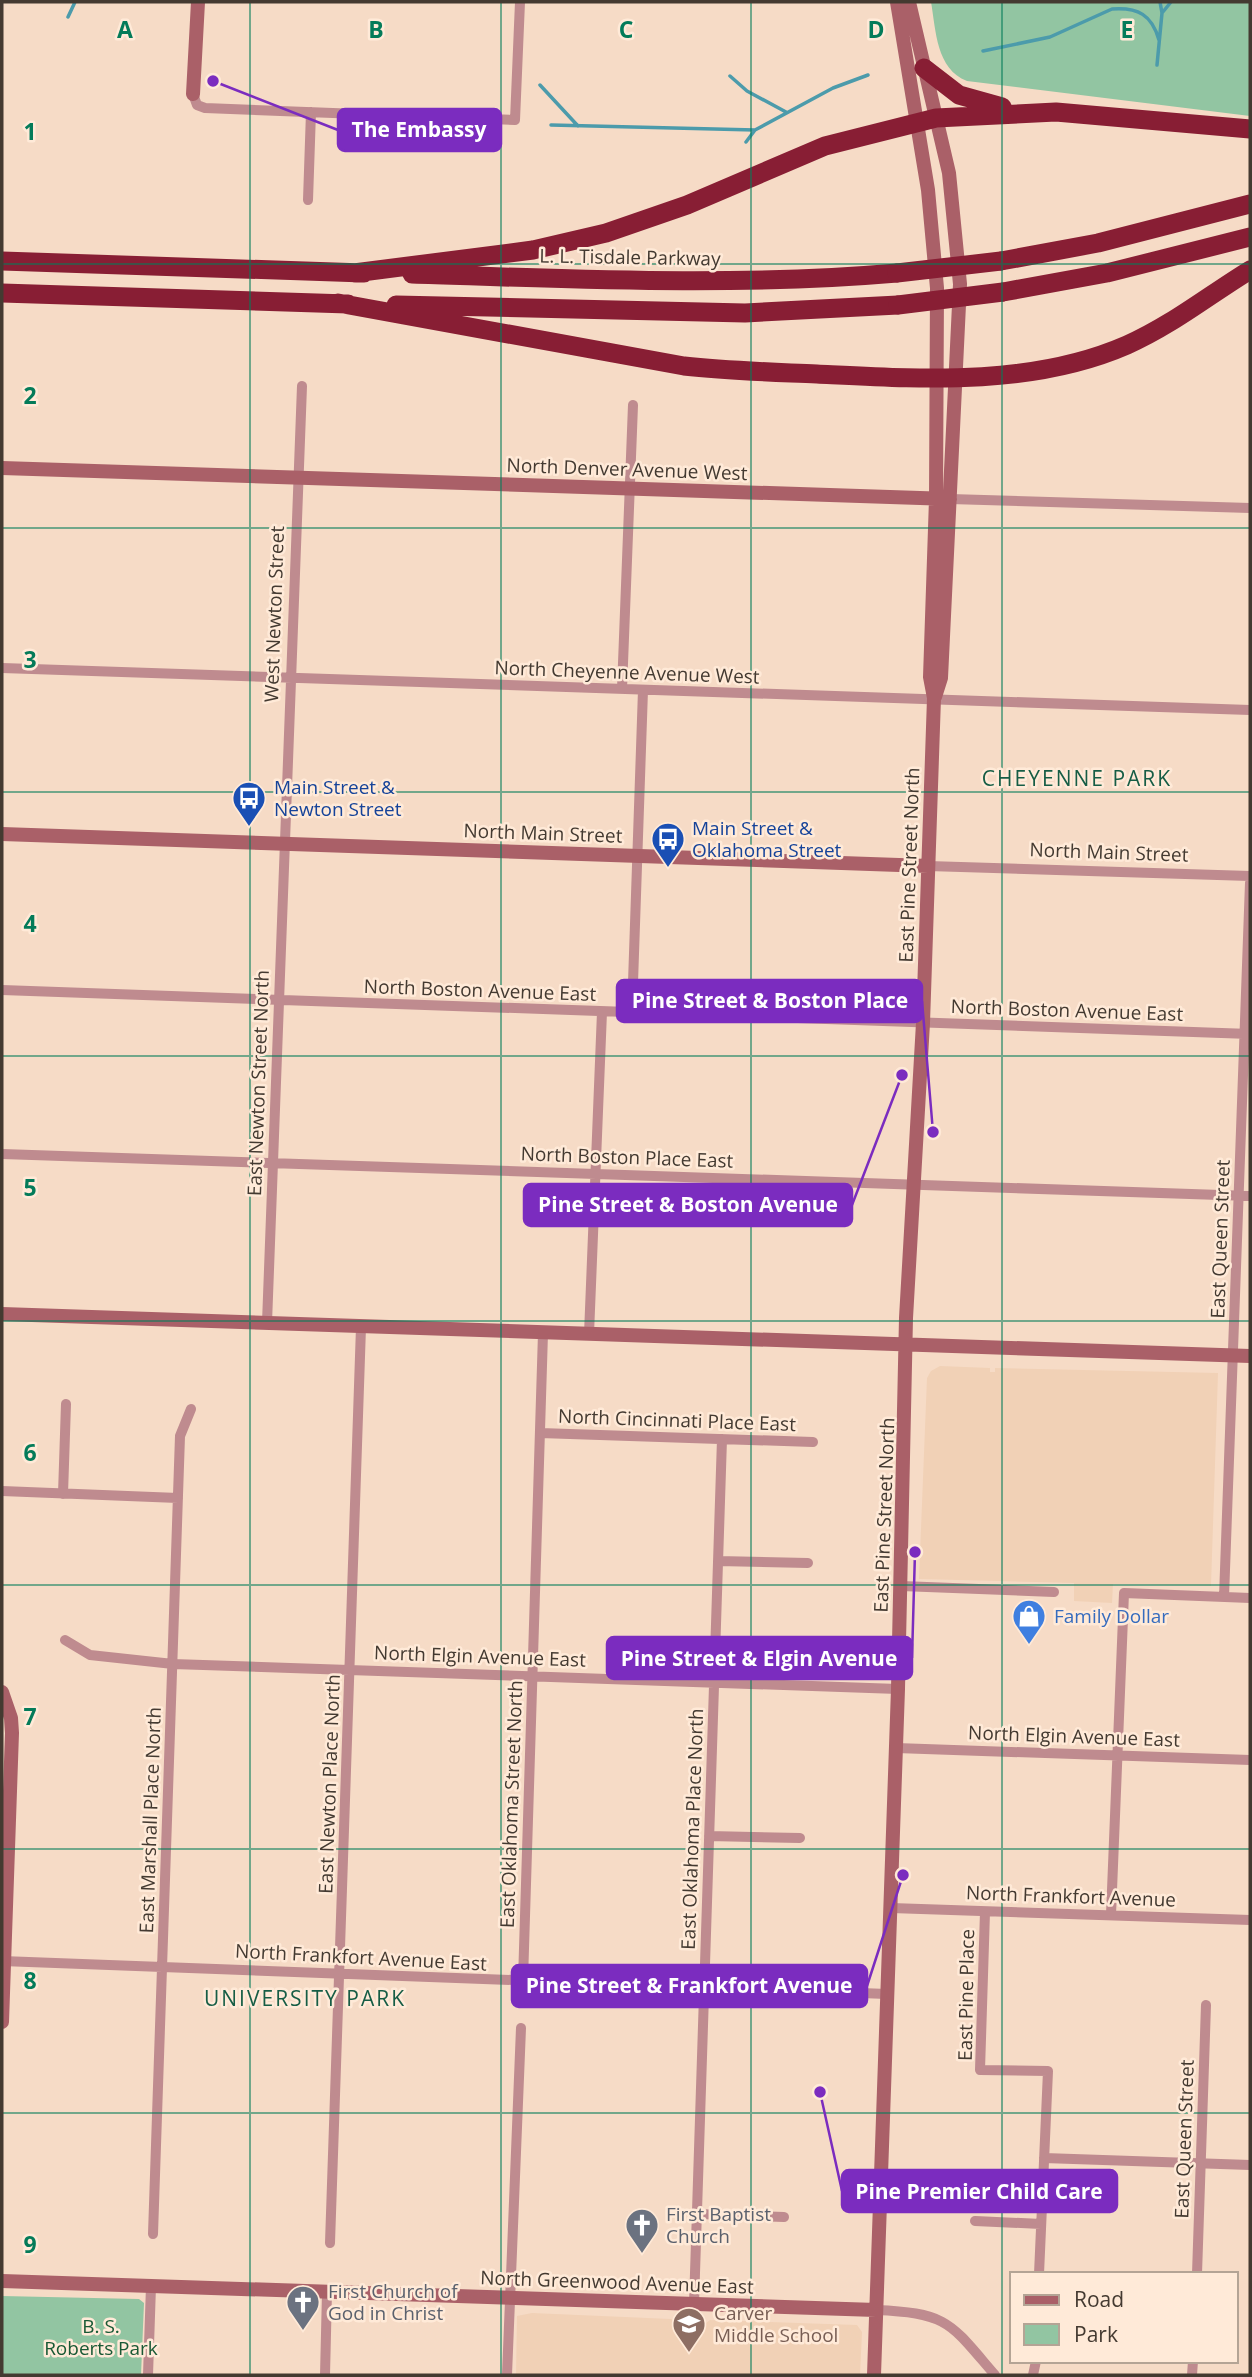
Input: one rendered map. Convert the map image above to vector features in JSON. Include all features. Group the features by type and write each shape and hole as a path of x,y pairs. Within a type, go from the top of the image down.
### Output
{"highway":[{"path":"924,68 950,89 969,99 1023,111"},
{"path":"354,273 533,250 606,233 687,205 825,146 926,120 1023,111 1093,113 1250,129"},
{"name":"L. L. Tisdale Parkway","path":"2,261 698,282 808,280 1001,261 1098,243 1250,204"},
{"path":"2,293 734,313 898,304 1003,292 1107,273 1250,237"},
{"path":"338,303 684,366 730,371 935,379 1053,366 1101,354 1152,333 1250,270"}],"street":[{"path":"198,2 193,94 195,102 202,108 515,120 520,2"},
{"path":"897,2 926,120"},
{"path":"909,2 924,68 926,120"},
{"path":"308,200 311,112"},
{"name":"East Pine Street North","path":"874,2375 898,1689 906,1343 923,1023 934,698 930,677 943,499 956,378 960,284 952,192 926,120"},
{"name":"East Pine Street North","path":"926,120 935,251 935,379 943,499"},
{"name":"West Newton Street","path":"285,844 302,386"},
{"path":"622,689 633,405"},
{"name":"North Denver Avenue West","path":"2,468 1250,508"},
{"name":"North Cheyenne Avenue West","path":"2,668 1250,710"},
{"path":"632,1012 643,690"},
{"name":"North Main Street","path":"2,834 1250,876"},
{"name":"East Newton Street North","path":"267,1323 285,844"},
{"name":"East Queen Street","path":"1224,1597 1233,1355 1245,1195 1250,883"},
{"name":"North Boston Avenue East","path":"2,990 1247,1034"},
{"path":"589,1334 602,1012"},
{"name":"North Boston Place East","path":"2,1154 1245,1195"},
{"path":"2,1314 1250,1356"},
{"name":"East Newton Place North","path":"330,2242 361,1327"},
{"name":"East Oklahoma Street North","path":"523,1981 543,1333"},
{"path":"63,1494 66,1404"},
{"name":"East Marshall Place North","path":"153,2234 180,1436 191,1409"},
{"name":"North Cincinnati Place East","path":"540,1433 813,1442"},
{"name":"East Oklahoma Place North","path":"694,2304 722,1439"},
{"path":"2,1492 178,1498"},
{"path":"718,1562 808,1563"},
{"path":"901,1586 1054,1592"},
{"path":"1111,1915 1124,1593 1250,1598"},
{"name":"North Elgin Avenue East","path":"65,1640 90,1655 173,1664 898,1689"},
{"path":"2,1692 11,1718 12,1733 2,2022"},
{"name":"North Elgin Avenue East","path":"896,1748 1250,1760"},
{"path":"709,1836 800,1838"},
{"name":"North Frankfort Avenue","path":"891,1908 1250,1920"},
{"name":"East Pine Place","path":"985,1912 980,2070 1048,2071 1039,2272"},
{"name":"North Frankfort Avenue East","path":"3,1961 887,1994"},
{"name":"East Queen Street","path":"1197,2272 1206,2005"},
{"path":"507,2375 521,2028"},
{"path":"1044,2158 1250,2165"},
{"path":"697,2214 783,2217"},
{"path":"975,2221 1041,2224"},
{"name":"North Greenwood Avenue East","path":"2,2281 918,2312 947,2323 967,2339 995,2375"},
{"path":"148,2375 151,2286"},
{"path":"325,2375 327,2292"}],"shaded area":[{"path":"940,1366 990,1368 990,1372 995,1372 995,1368 1218,1373 1211,1586 1113,1584 1112,1603 1074,1601 1074,1583 919,1579 927,1378 931,1371"},
{"name":"Carver Middle School","path":"532,2313 671,2319 676,2322 706,2323 710,2320 857,2325 862,2332 860,2375 516,2375 517,2316"}],"green space":[{"path":"931,2 1250,2 1250,116 967,81 949,68 943,58 936,36"},
{"name":"B. S. Roberts Park","path":"2,2296 139,2299 144,2303 141,2375 2,2375"}],"waterway":[{"path":"68,17 75,2"},
{"path":"1157,65 1162,13 1160,2"},
{"path":"1162,13 1171,2"},
{"path":"983,51 1050,37 1112,9 1129,9 1143,14 1152,24 1159,40"},
{"path":"551,125 755,130 833,88 868,75"},
{"path":"730,76 747,91 786,112"},
{"path":"540,85 578,126"},
{"path":"746,142 755,130"}],"place":[{"name":"The Embassy","path":"213,81"},
{"name":"Main Street & Newton Street","path":"249,828"},
{"name":"Main Street & Oklahoma Street","path":"668,869"},
{"name":"Pine Street & Boston Avenue","path":"902,1075"},
{"name":"Pine Street & Boston Place","path":"933,1132"},
{"name":"Pine Street & Elgin Avenue","path":"915,1552"},
{"name":"Family Dollar","path":"1029,1646"},
{"name":"Pine Street & Frankfort Avenue","path":"903,1875"},
{"name":"Pine Premier Child Care","path":"820,2092"},
{"name":"First Baptist Church","path":"642,2255"},
{"name":"First Church of God in Christ","path":"303,2332"},
{"name":"Carver Middle School","path":"689,2354"}],"district":[{"name":"CHEYENNE PARK","path":"1077,778"},
{"name":"UNIVERSITY PARK","path":"305,1998"}]}
